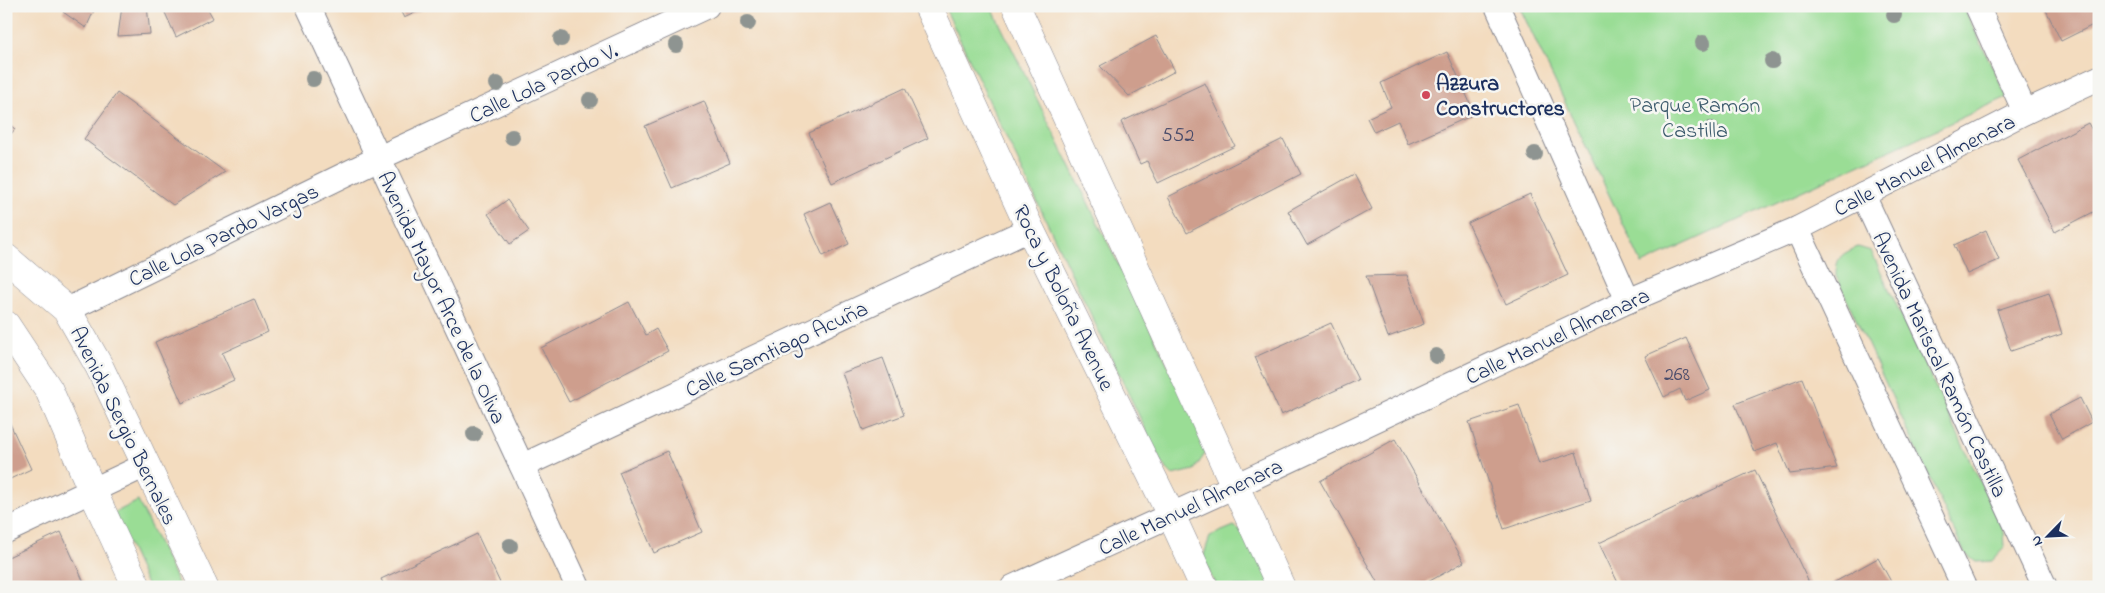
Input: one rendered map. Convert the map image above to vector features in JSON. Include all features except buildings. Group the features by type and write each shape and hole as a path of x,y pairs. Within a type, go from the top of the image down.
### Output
{"main road":[{"name":"Roca y Boloña Avenue","path":"928,6 1030,229 1171,515 1204,587"},
{"path":"1016,6 1281,587"},
{"name":"Avenida Sergio Bernales","path":"6,258 68,310 99,366 204,587"},
{"path":"6,325 49,390 92,490 137,587"}],"street":[{"name":"Avenida Mayor Arce de la Oliva","path":"308,6 578,587"},
{"name":"Calle Lola Pardo V.","path":"379,158 707,6"},
{"path":"1497,6 1628,301"},
{"path":"1977,6 2025,112"},
{"name":"Calle Manuel Almenara","path":"1013,587 1235,486 1628,301 1798,229 2025,112 2099,78"},
{"name":"Calle Lola Pardo Vargas","path":"68,310 379,158"},
{"name":"Avenida Mariscal Ramón Castilla","path":"1863,195 2045,587"},
{"name":"Calle Samtiago Acuña","path":"522,466 1030,229"},
{"path":"1798,229 1964,587"},
{"path":"6,531 146,465"}],"green space":[{"path":"944,6 991,6 1209,448 1194,470 1173,475 1162,464"},
{"name":"Parque Ramón Castilla","path":"1519,6 1963,6 2007,97 1642,264"},
{"path":"1858,247 1871,251 2004,532 2005,547 1992,561 1976,562 1965,554 1836,276 1838,260 1847,252"},
{"path":"138,501 180,587 148,587 114,513"},
{"path":"1234,526 1251,538 1274,587 1216,587 1203,558 1210,536"}],"place":[{"name":"Azzura Constructores","path":"1426,95"}]}
